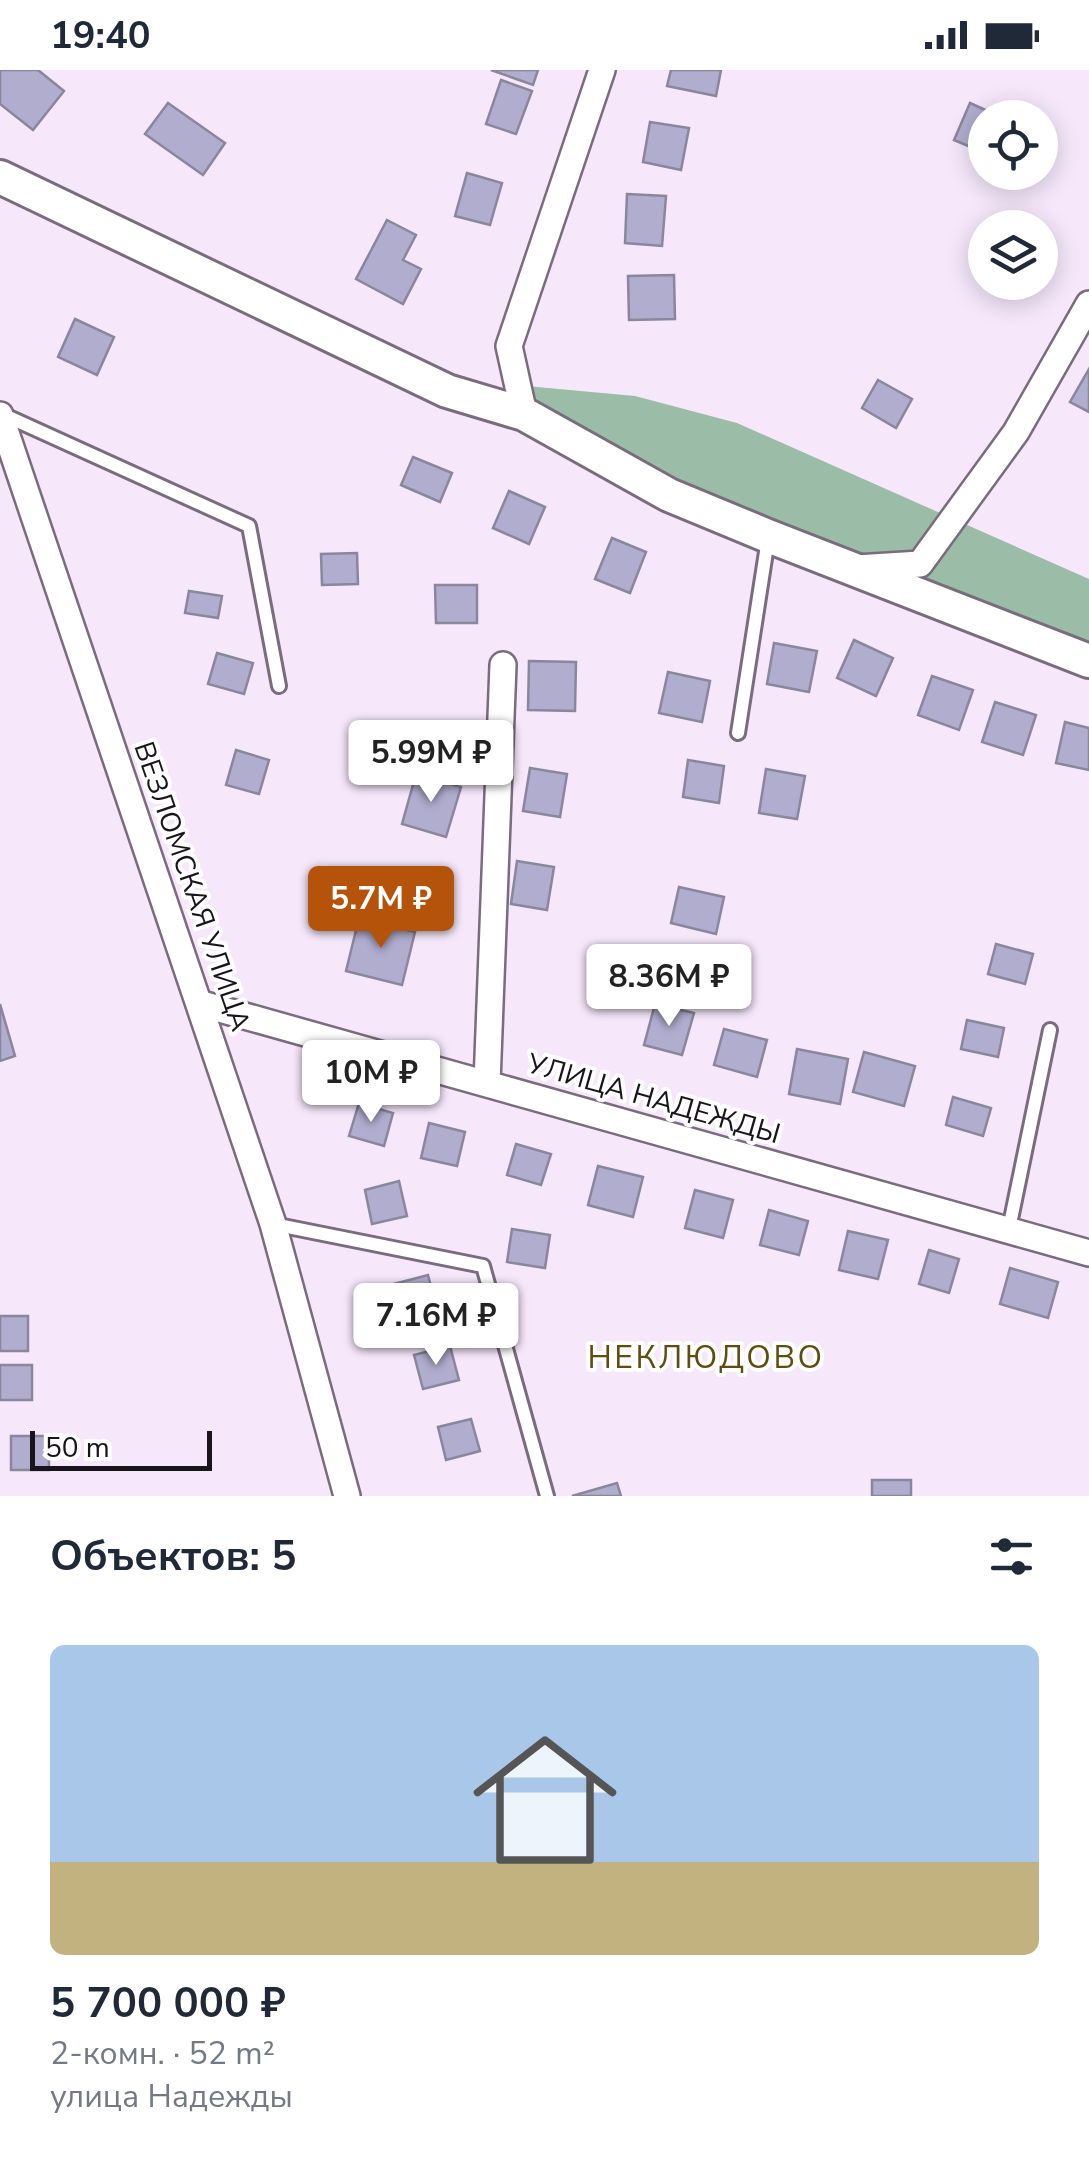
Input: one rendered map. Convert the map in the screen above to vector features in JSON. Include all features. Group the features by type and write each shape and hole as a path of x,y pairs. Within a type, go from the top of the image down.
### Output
{"street":[{"path":"524,414 509,346 602,70"},
{"path":"0,177 446,391 524,414 669,495 846,569 1089,661"},
{"path":"846,569 920,564 1016,432 1089,304"},
{"name":"ВЕЗЛОМСКАЯ УЛИЦА","path":"0,414 273,1224 348,1496"},
{"path":"488,1083 503,665"},
{"name":"УЛИЦА НАДЕЖДЫ","path":"202,1004 1089,1253"}],"lane":[{"path":"0,414 249,526 279,686"},
{"path":"738,734 768,536"},
{"path":"1009,1229 1050,1030"},
{"path":"273,1224 483,1266 546,1496"}],"green space":[{"path":"526,386 635,396 737,423 1089,579 1089,647 642,469 524,414"}],"building":[{"path":"0,70 38,70 64,91 33,130 0,104"},
{"path":"491,70 538,70 533,85"},
{"path":"671,70 721,70 716,96 667,86"},
{"path":"501,80 532,91 516,134 486,124"},
{"path":"168,103 225,143 203,175 145,134"},
{"path":"968,108 968,146 954,140"},
{"path":"650,122 689,128 681,170 643,162"},
{"path":"467,173 502,183 490,225 455,216"},
{"path":"627,194 666,196 662,246 625,243"},
{"path":"387,220 416,235 403,260 421,269 403,304 356,279"},
{"path":"674,275 675,319 629,320 628,276"},
{"path":"75,319 114,337 97,375 58,357"},
{"path":"1089,369 1089,412 1070,402"},
{"path":"878,380 912,399 896,428 862,408"},
{"path":"413,457 452,473 440,502 401,485"},
{"path":"509,491 545,507 529,544 493,528"},
{"path":"612,538 646,552 630,593 595,579"},
{"path":"357,553 358,584 322,585 321,554"},
{"path":"435,585 477,585 477,623 436,623"},
{"path":"189,591 222,596 218,618 185,613"},
{"path":"854,640 893,658 876,696 837,678"},
{"path":"774,643 817,651 809,692 767,684"},
{"path":"217,653 253,663 244,694 208,684"},
{"path":"529,661 576,662 575,711 528,710"},
{"path":"668,672 710,681 702,722 659,713"},
{"path":"932,676 973,690 959,730 918,715"},
{"path":"995,702 1036,715 1023,755 982,742"},
{"path":"1065,722 1089,728 1089,770 1056,763"},
{"path":"236,750 269,760 259,794 226,785"},
{"path":"688,760 724,766 719,803 683,797"},
{"path":"530,768 567,774 560,817 523,811"},
{"path":"766,769 805,776 797,819 759,813"},
{"path":"416,774 461,787 446,837 402,824"},
{"path":"517,861 554,867 547,910 511,904"},
{"path":"679,887 724,897 716,934 671,923"},
{"path":"359,918 415,932 402,985 346,971"},
{"path":"996,944 1033,954 1025,984 988,974"},
{"path":"0,1004 15,1056 0,1061"},
{"path":"655,1004 694,1013 682,1055 644,1045"},
{"path":"967,1020 1004,1028 998,1057 961,1049"},
{"path":"724,1029 767,1040 757,1077 714,1065"},
{"path":"797,1049 848,1059 840,1104 789,1094"},
{"path":"864,1052 915,1066 904,1106 853,1092"},
{"path":"953,1097 991,1108 983,1136 946,1125"},
{"path":"359,1103 393,1113 384,1146 349,1136"},
{"path":"429,1123 465,1132 457,1166 421,1158"},
{"path":"516,1144 551,1154 541,1185 507,1175"},
{"path":"598,1166 643,1177 633,1217 588,1205"},
{"path":"399,1181 407,1216 372,1224 365,1190"},
{"path":"695,1190 733,1200 723,1238 685,1228"},
{"path":"769,1210 808,1221 799,1255 760,1245"},
{"path":"512,1229 550,1235 545,1268 507,1262"},
{"path":"848,1231 888,1240 878,1279 839,1270"},
{"path":"929,1250 959,1259 949,1293 919,1284"},
{"path":"1010,1268 1058,1282 1048,1318 1000,1304"},
{"path":"428,1275 436,1306 402,1314 394,1284"},
{"path":"0,1316 28,1316 28,1351 0,1351"},
{"path":"450,1346 459,1380 423,1389 414,1355"},
{"path":"0,1365 32,1365 32,1400 0,1400"},
{"path":"471,1419 480,1451 446,1460 438,1427"},
{"path":"11,1436 49,1436 49,1470 11,1470"},
{"path":"872,1480 911,1480 911,1496 872,1496"},
{"path":"617,1483 621,1496 572,1496"}],"district":[{"name":"НЕКЛЮДОВО","path":"706,1357"}]}
